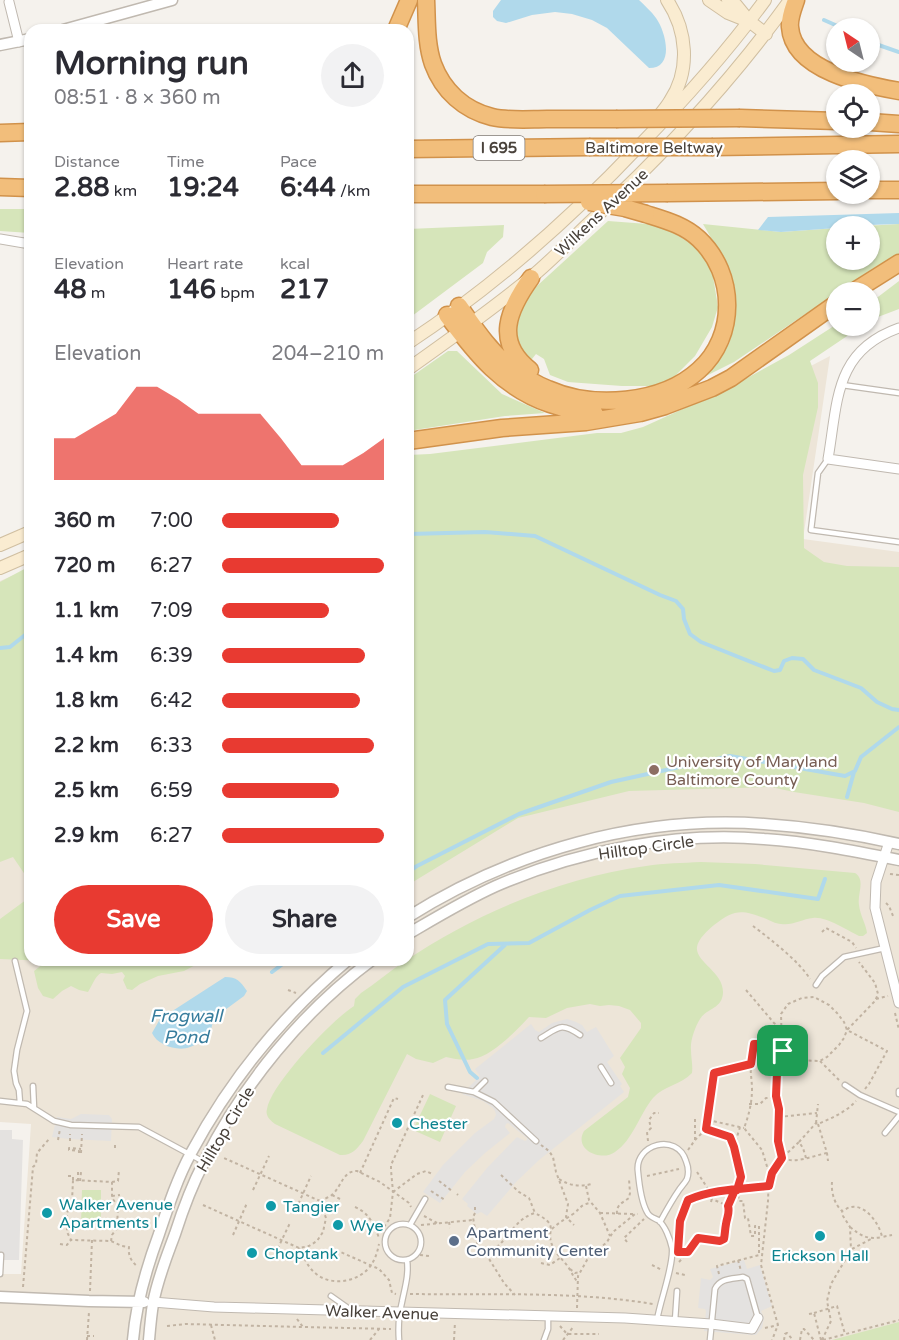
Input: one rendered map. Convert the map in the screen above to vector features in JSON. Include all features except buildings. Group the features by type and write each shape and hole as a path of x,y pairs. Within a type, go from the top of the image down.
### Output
{"highway":[{"path":"400,24 409,0"},
{"path":"426,0 428,38 433,62 440,78 454,98 473,110 492,117 513,119 740,117 826,121"},
{"path":"428,38 433,10 438,0"},
{"path":"796,0 789,27 796,44 811,61 833,73 860,83 899,91"},
{"path":"880,123 899,124"},
{"path":"0,133 24,132"},
{"path":"0,141 24,142"},
{"name":"Baltimore Beltway","path":"414,148 899,144"},
{"path":"0,187 24,188"},
{"path":"880,190 899,190"},
{"path":"414,194 826,191"},
{"path":"414,440 502,428 586,422 638,405 689,378 714,353 722,336 728,300 725,282 718,266 709,250 699,239 686,229 646,214 625,208 544,194"},
{"path":"869,282 899,263"},
{"path":"531,278 519,295 507,330 508,339 516,357 532,371 550,381 638,405 665,406 712,388 755,362 826,311"},
{"path":"453,311 466,328 481,358 500,377 521,392 566,410 592,414 638,405"}],"main road":[{"path":"616,171 670,101 682,74 684,59 680,24 667,0"},
{"path":"709,0 728,13 749,21"},
{"path":"728,0 766,34"},
{"name":"Wilkens Avenue","path":"414,339 504,272 567,218 616,171 684,100 765,0"},
{"name":"Wilkens Avenue","path":"414,365 531,278 636,180 699,113 766,34 790,0"},
{"path":"0,545 24,535"},
{"path":"0,568 24,558"}],"street":[{"path":"85,24 172,0"},
{"path":"9,2 24,38"},
{"path":"0,45 24,40"},
{"path":"0,239 24,243"},
{"path":"899,328 872,341 848,367 840,385 828,459 899,468"},
{"name":"Hilltop Circle","path":"414,913 480,878 538,854 593,838 645,829 705,823 762,823 821,829 894,843"},
{"name":"Hilltop Circle","path":"414,930 449,909 496,886 544,868 601,852 647,843 708,838 761,838 820,844 899,860"},
{"path":"894,843 884,857 876,882 875,908 899,1003"},
{"name":"Hilltop Circle","path":"133,1340 138,1302 152,1254 190,1155 259,1049 296,1007 341,966"},
{"name":"Hilltop Circle","path":"149,1340 153,1302 165,1260 184,1205 204,1162 243,1096 270,1058 301,1023 365,966"},
{"name":"Walker Avenue","path":"0,1297 353,1312 657,1320 752,1329 758,1318"}],"lane":[{"path":"840,385 899,393"},
{"path":"828,459 818,473 811,530 899,543"},
{"path":"816,985 822,976 844,957 885,948"},
{"path":"15,961 27,1011 14,1071 20,1090 20,1103"},
{"path":"541,1038 560,1027 570,1028 580,1035"},
{"path":"601,1067 611,1083"},
{"path":"474,1092 485,1081"},
{"path":"845,1085 899,1114 885,1133"},
{"path":"33,1086 34,1107"},
{"path":"448,1086 474,1092 494,1102 536,1141"},
{"path":"0,1101 27,1104 54,1120 71,1125 139,1126 204,1162"},
{"path":"657,1320 672,1252 668,1236 660,1221 647,1212 638,1167 641,1156 651,1147 668,1144 685,1156 688,1167 687,1178 660,1221"},
{"path":"410,1225 425,1199"},
{"path":"405,1224 415,1228 421,1240 418,1252 407,1260 393,1257 385,1244 387,1233 395,1226 405,1224"},
{"path":"0,1274 1,1255"},
{"path":"399,1340 399,1313 409,1271 407,1260"},
{"path":"709,1339 715,1289 717,1283 721,1281 742,1277 747,1279 758,1318"},
{"path":"675,1321 677,1291"},
{"path":"331,1296 353,1312"},
{"path":"544,1340 548,1329 548,1316"}],"path":[{"path":"753,926 805,971 816,985 814,997"},
{"path":"822,932 826,928 852,942 856,948 856,955"},
{"path":"734,1147 750,1104 753,1044 770,1044 796,1060 820,1060 827,1057 879,994 871,976 860,963"},
{"path":"746,990 781,1028"},
{"path":"876,999 888,996"},
{"path":"782,1158 778,1141 777,1073 784,1052 781,1014 788,1004 802,998 814,997 837,1012 847,1030 887,1051 869,1084"},
{"path":"820,1060 845,1085"},
{"path":"690,1148 706,1129 714,1073 751,1064"},
{"path":"384,1227 390,1218 393,1192 391,1165 416,1105 423,1095"},
{"path":"750,1104 760,1104 766,1098 778,1096"},
{"path":"360,1173 394,1098 398,1100"},
{"path":"818,1104 817,1123 828,1161"},
{"path":"760,1255 772,1173 782,1158 817,1123 832,1118 850,1107"},
{"path":"649,1143 647,1139 647,1132 651,1128 649,1120 654,1113 659,1113"},
{"path":"779,1118 818,1114"},
{"path":"695,1140 696,1117"},
{"path":"708,1120 742,1127 762,1150 769,1173 769,1186"},
{"path":"688,1252 678,1254 676,1264 688,1252 698,1236 723,1240 729,1215 728,1206 741,1177 730,1137 706,1129"},
{"path":"22,1290 33,1167 37,1164 37,1153 50,1138"},
{"path":"80,1151 82,1140"},
{"path":"375,1140 380,1142"},
{"path":"536,1141 553,1156 556,1172 568,1204 566,1217"},
{"path":"115,1148 116,1142"},
{"path":"799,1142 806,1158"},
{"path":"782,1158 790,1161 827,1153"},
{"path":"253,1190 268,1156"},
{"path":"224,1158 320,1201 326,1218 322,1232 317,1241 299,1248"},
{"path":"639,1178 680,1168"},
{"path":"73,1180 118,1181 118,1170"},
{"path":"320,1201 332,1195 349,1172 354,1171 380,1182 409,1203 411,1207"},
{"path":"79,1172 79,1181"},
{"path":"393,1192 422,1172 432,1174"},
{"path":"501,1175 529,1198 535,1213 544,1218 552,1229"},
{"path":"68,1176 74,1176 72,1201 67,1213 67,1230 71,1240"},
{"path":"296,1209 311,1176"},
{"path":"559,1179 577,1186 592,1184"},
{"path":"617,1214 618,1206 629,1198 630,1179"},
{"path":"439,1181 452,1191"},
{"path":"111,1241 117,1228 118,1206 112,1198 112,1182"},
{"path":"832,1182 834,1200 850,1227 871,1239"},
{"path":"586,1186 591,1203 600,1213 610,1236"},
{"path":"679,1244 680,1221 688,1200 714,1191 769,1186"},
{"path":"736,1190 739,1201 742,1201 745,1218 748,1218 750,1236 759,1236"},
{"path":"432,1191 445,1200"},
{"path":"714,1191 711,1201 728,1206"},
{"path":"332,1195 340,1200"},
{"path":"112,1196 120,1196"},
{"path":"233,1235 247,1203"},
{"path":"581,1272 575,1273 560,1258 551,1245 550,1237 552,1229 576,1212 578,1207 591,1203"},
{"path":"203,1205 299,1248 314,1272 333,1281 359,1276 371,1265 379,1244"},
{"path":"355,1207 368,1216 379,1238"},
{"path":"475,1207 476,1213 473,1220 479,1256"},
{"path":"842,1211 851,1207 860,1208 875,1220 882,1237"},
{"path":"469,1256 486,1254 498,1246 522,1219 535,1213"},
{"path":"577,1305 578,1276 587,1260 607,1242 613,1232 637,1214 600,1213"},
{"path":"423,1215 437,1223"},
{"path":"566,1217 574,1225"},
{"path":"627,1242 624,1238 646,1217"},
{"path":"421,1225 473,1220"},
{"path":"449,1222 450,1228"},
{"path":"275,1254 290,1223"},
{"path":"755,1236 755,1226 759,1226 763,1272 778,1325 772,1340"},
{"path":"822,1340 831,1321 827,1301 831,1284 850,1250 850,1227"},
{"path":"62,1230 67,1230"},
{"path":"850,1250 871,1239 892,1234"},
{"path":"508,1236 513,1239"},
{"path":"71,1240 111,1241 129,1247 128,1254 131,1261 140,1268"},
{"path":"60,1244 67,1245 71,1240"},
{"path":"90,1291 92,1240"},
{"path":"317,1241 321,1243"},
{"path":"336,1250 379,1269 389,1280 392,1293 396,1294"},
{"path":"91,1252 96,1252"},
{"path":"486,1254 504,1283 515,1295"},
{"path":"420,1255 429,1256"},
{"path":"718,1267 760,1255"},
{"path":"541,1263 550,1265 560,1258"},
{"path":"652,1265 658,1270 665,1271"},
{"path":"570,1269 572,1276 578,1282"},
{"path":"331,1286 333,1281"},
{"path":"410,1294 577,1297 635,1301 655,1305"},
{"path":"809,1314 837,1306 845,1334"},
{"path":"87,1340 89,1309"},
{"path":"814,1313 822,1340"},
{"path":"295,1317 303,1327"},
{"path":"822,1340 899,1320"},
{"path":"454,1340 455,1322"},
{"path":"211,1325 215,1340"},
{"path":"559,1325 567,1334 599,1334"},
{"path":"563,1340 575,1325"},
{"path":"765,1328 778,1325"},
{"path":"167,1326 391,1329"},
{"path":"370,1340 379,1329"},
{"path":"800,1340 802,1329 814,1340"},
{"path":"784,1340 787,1333 793,1340"},
{"path":"87,1336 94,1336"}],"shaded area":[{"name":"University of Maryland Baltimore County","path":"830,356 803,539 899,552 899,1340 0,1340 0,1274 21,1274 31,1124 0,1122 0,581 24,571 24,966 414,966 414,484 723,412"},
{"path":"567,1019 582,1025 587,1032 596,1027 614,1056 607,1062 622,1084 620,1086 624,1092 539,1160 517,1181 487,1216 481,1212 477,1214 462,1199 487,1168 517,1137 527,1140 508,1123 505,1127 510,1133 465,1172 440,1203 423,1192 443,1165 496,1115 493,1108 483,1101 462,1094 480,1076 475,1069 531,1024 539,1032 552,1023"},
{"path":"81,1114 109,1115 112,1119 111,1141 52,1137 57,1117 71,1119"},
{"path":"0,1130 12,1130 12,1139 23,1140 19,1260 0,1260"},
{"path":"744,1260 747,1269 760,1265 772,1306 761,1311 764,1318 762,1328 756,1335 704,1331 706,1311 698,1308 701,1278 710,1280 713,1277 710,1269"}],"green space":[{"path":"0,209 24,209 24,233 0,231"},
{"path":"608,221 661,225 698,248 712,270 718,307 712,327 695,356 674,377 656,386 568,382 550,375 544,359 536,354 528,364 515,343 516,316 526,296"},
{"path":"703,224 781,232 826,229 826,270 871,270 853,282 826,282 826,300 734,362 668,395 698,378 729,344 735,320 735,287"},
{"path":"899,224 899,254 880,265 880,225"},
{"path":"504,225 503,237 487,252 483,263 414,315 414,229"},
{"path":"899,281 899,309 880,316 880,295"},
{"path":"826,331 826,336 847,336 810,361 818,383 818,407 803,475 804,548 824,562 847,566 899,567 899,812 864,803 771,787 629,791 518,818 414,881 414,455 597,433 621,433 643,427 727,389 789,355"},
{"path":"448,351 457,351 502,394 545,413 505,416 414,430 414,375"},
{"path":"24,569 24,873 13,857 0,862 0,582"},
{"path":"701,862 755,864 855,873 861,883 859,905 867,933 859,936 824,919 809,919 785,924 743,912 727,916 712,927 699,941 697,947 700,958 719,979 723,993 720,1002 703,1015 698,1022 691,1046 692,1073 653,1098 627,1141 615,1152 603,1156 597,1155 582,1144 584,1131 628,1097 630,1088 622,1074 625,1067 620,1058 641,1028 641,1023 630,1010 609,1005 590,1004 567,1008 546,1018 529,1017 496,1048 473,1059 446,1057 433,1063 407,1054 363,1141 356,1150 347,1154 340,1155 275,1124 268,1118 267,1109 271,1098 279,1084 304,1053 332,1024 354,1006 355,999 361,993 398,966 414,966 414,955 461,928 520,900 582,879 667,864"},
{"path":"24,901 24,960 0,959 0,919"},
{"path":"40,966 194,966 184,971 158,976 132,990 127,989 122,972 101,973 88,992 71,986 53,999 43,996 38,988 34,971"},
{"path":"430,1094 456,1106 440,1142 413,1130"},
{"path":"82,1190 101,1190 101,1224 81,1224"},
{"path":"899,1322 899,1340 832,1340"}],"water":[{"path":"501,0 639,0 660,24 665,40 665,56 657,66 649,68 607,28 592,20 572,14 555,12 532,15 506,23 497,21 493,17 493,11"},
{"path":"899,213 899,224 880,225 880,216 826,216 826,229 781,232 758,230 768,217"},
{"name":"Frogwall Pond","path":"225,977 238,980 247,991 244,996 214,1018 210,1033 195,1045 180,1049 158,1041 152,1033 160,1019"}],"waterway":[{"path":"880,45 899,52"},
{"path":"414,534 485,532 535,536 676,601 683,609 690,634 701,642 774,671 780,670 784,661 792,658 803,659 814,670 861,688 877,702 899,710"},
{"path":"0,648 10,647 24,636"},
{"path":"414,868 519,814 611,782 730,756 845,776 855,771 861,757 899,727"},
{"path":"847,797 854,772"},
{"path":"323,1053 403,987 488,944 529,943 620,896 719,885 818,899 825,879"},
{"path":"477,1078 470,1072 447,1024 445,1000 506,944"},
{"path":"272,972 280,966"}],"place":[{"name":"University of Maryland Baltimore County","path":"654,770"},
{"name":"Chester","path":"397,1123"},
{"name":"Tangier","path":"271,1206"},
{"name":"Walker Avenue Apartments I","path":"47,1213"},
{"name":"Wye","path":"338,1225"},
{"name":"Erickson Hall","path":"820,1236"},
{"name":"Apartment Community Center","path":"454,1241"},
{"name":"Choptank","path":"252,1253"}],"route":[{"path":"783,1051 770,1044 754,1044 751,1064 714,1073 706,1129 730,1137 741,1177 737,1190 728,1206 730,1208 724,1239 720,1241 698,1238 688,1252 678,1252 680,1221 690,1198 710,1192 737,1190 769,1186 772,1173 782,1158 778,1141 779,1109 776,1096 777,1073 785,1053 783,1051"}]}
